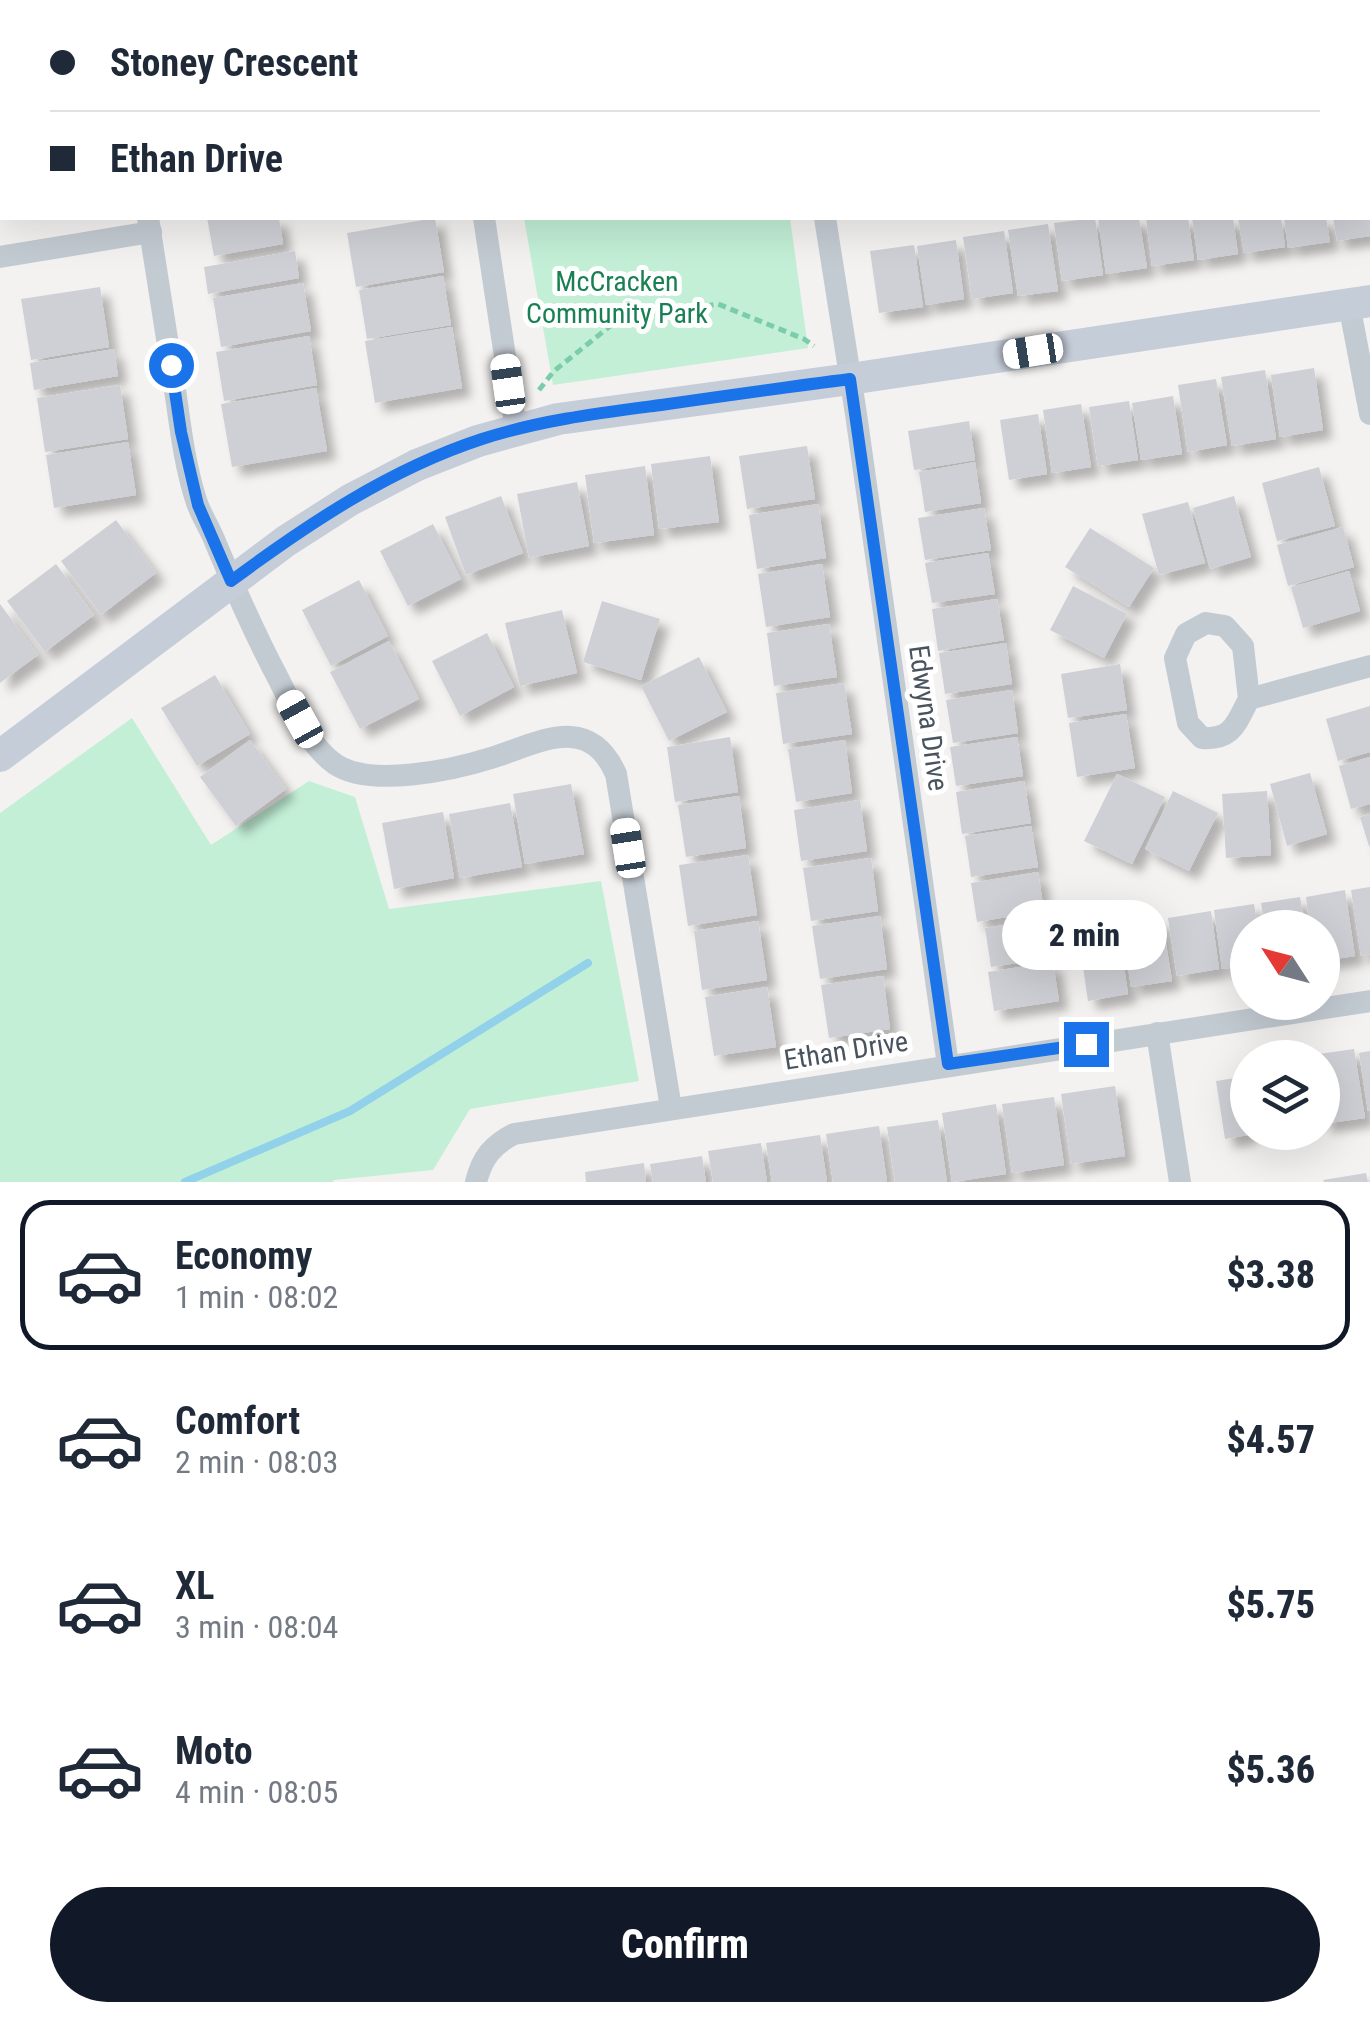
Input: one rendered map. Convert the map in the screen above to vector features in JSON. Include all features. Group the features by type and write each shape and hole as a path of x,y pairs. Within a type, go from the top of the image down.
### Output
{"street":[{"path":"484,220 516,429"},
{"name":"Edwyna Drive","path":"825,220 948,1064"},
{"path":"0,256 150,225 198,505 254,633 315,744 335,764 373,776 403,776 493,758 536,741 564,736 588,742 610,760 616,774 670,1108"},
{"path":"0,756 286,540 417,465 516,429 558,419 1359,303 1370,414"},
{"path":"1249,699 1243,646 1225,626 1206,623 1186,634 1174,658 1188,723 1202,738 1216,739 1232,731 1249,699 1370,666"},
{"name":"Ethan Drive","path":"476,1182 488,1152 514,1134 1370,1000"},
{"path":"1157,1033 1180,1182"}],"path":[{"path":"539,390 554,371 619,319 718,304 804,338 814,346"}],"green space":[{"name":"McCracken Community Park","path":"524,220 790,220 808,348 553,385"},
{"path":"132,718 211,845 309,781 355,797 389,909 601,881 639,1081 470,1109 433,1170 333,1182 0,1182 0,813"}],"building":[{"path":"207,220 279,220 283,244 214,256"},
{"path":"435,220 444,272 356,287 347,233"},
{"path":"1095,220 1103,275 1062,281 1054,223"},
{"path":"1098,220 1139,220 1147,268 1106,274"},
{"path":"1146,220 1188,220 1194,260 1152,266"},
{"path":"1192,220 1233,220 1238,254 1198,260"},
{"path":"1238,220 1281,220 1285,247 1244,253"},
{"path":"1284,220 1326,220 1330,242 1288,248"},
{"path":"1333,220 1370,220 1370,236 1337,241"},
{"path":"1048,224 1058,291 1018,296 1008,230"},
{"path":"1004,231 1013,293 972,299 963,237"},
{"path":"956,240 964,299 926,305 917,246"},
{"path":"914,245 923,307 879,313 870,251"},
{"path":"295,251 299,278 208,294 204,267"},
{"path":"443,276 451,325 367,339 359,290"},
{"path":"303,283 311,331 221,347 213,298"},
{"path":"100,287 109,347 31,360 21,299"},
{"path":"452,327 462,388 375,403 365,341"},
{"path":"309,336 317,385 224,401 216,352"},
{"path":"114,349 118,376 34,390 30,363"},
{"path":"1314,368 1323,430 1280,437 1271,375"},
{"path":"1265,370 1276,439 1232,446 1221,377"},
{"path":"1216,379 1227,445 1188,452 1178,385"},
{"path":"120,385 128,439 45,452 37,398"},
{"path":"316,388 327,451 232,467 221,404"},
{"path":"1173,396 1182,454 1141,460 1132,403"},
{"path":"1129,401 1138,460 1098,466 1089,407"},
{"path":"1081,404 1091,467 1052,473 1043,410"},
{"path":"1038,414 1047,474 1009,480 1000,420"},
{"path":"969,421 975,460 914,470 908,431"},
{"path":"128,442 136,495 54,508 46,455"},
{"path":"807,446 815,499 747,509 739,456"},
{"path":"710,456 719,522 659,529 651,464"},
{"path":"975,462 981,503 925,512 919,472"},
{"path":"645,466 654,535 594,543 585,475"},
{"path":"1319,467 1335,526 1277,541 1262,483"},
{"path":"577,482 589,546 529,558 517,494"},
{"path":"501,496 523,553 466,575 445,517"},
{"path":"1234,496 1251,557 1210,569 1193,508"},
{"path":"1188,502 1205,563 1159,575 1142,514"},
{"path":"818,504 826,558 757,569 749,515"},
{"path":"984,508 991,550 925,560 918,518"},
{"path":"116,520 156,573 101,615 61,561"},
{"path":"433,524 461,579 408,606 380,551"},
{"path":"1343,527 1354,567 1288,586 1277,545"},
{"path":"1090,528 1154,568 1129,607 1065,567"},
{"path":"988,553 995,594 932,603 925,563"},
{"path":"56,564 94,615 45,652 7,601"},
{"path":"822,564 830,617 766,627 758,574"},
{"path":"1349,571 1360,611 1303,628 1291,587"},
{"path":"359,580 388,636 331,666 302,610"},
{"path":"1073,586 1127,614 1104,658 1050,630"},
{"path":"997,599 1004,640 938,651 932,609"},
{"path":"602,601 660,619 641,680 583,662"},
{"path":"0,604 38,655 0,683"},
{"path":"562,610 577,673 520,686 505,623"},
{"path":"829,624 837,677 774,686 767,633"},
{"path":"487,633 514,687 460,716 432,661"},
{"path":"389,641 419,699 360,729 330,672"},
{"path":"1006,643 1012,684 945,694 939,653"},
{"path":"699,657 727,712 669,741 641,686"},
{"path":"1120,664 1127,710 1068,718 1061,674"},
{"path":"215,675 250,734 197,766 161,708"},
{"path":"844,683 852,734 783,744 776,693"},
{"path":"1012,690 1018,733 953,743 946,700"},
{"path":"1370,706 1370,752 1338,761 1326,719"},
{"path":"1126,714 1135,768 1077,777 1069,723"},
{"path":"730,737 738,792 675,802 667,747"},
{"path":"1017,737 1023,776 956,786 950,747"},
{"path":"250,740 286,789 236,826 200,777"},
{"path":"845,740 852,793 796,802 788,749"},
{"path":"1370,757 1370,804 1351,809 1339,766"},
{"path":"1310,773 1327,834 1287,846 1270,784"},
{"path":"1117,774 1165,797 1132,864 1084,841"},
{"path":"1024,781 1031,823 962,834 956,792"},
{"path":"571,784 584,854 525,864 513,794"},
{"path":"1173,791 1218,813 1189,871 1145,849"},
{"path":"1267,791 1271,855 1226,858 1222,794"},
{"path":"739,796 746,848 686,857 678,805"},
{"path":"860,800 867,851 801,861 794,810"},
{"path":"510,803 522,867 460,878 449,814"},
{"path":"443,812 454,878 394,889 382,823"},
{"path":"1370,814 1370,846 1369,846 1360,817"},
{"path":"1031,826 1038,867 971,877 965,836"},
{"path":"748,855 757,915 688,926 679,865"},
{"path":"871,858 878,911 811,921 803,868"},
{"path":"1038,872 1044,911 977,922 971,883"},
{"path":"1370,887 1370,954 1361,956 1351,890"},
{"path":"1345,890 1355,956 1340,958 1340,910 1308,910 1306,897"},
{"path":"1300,897 1302,910 1262,910 1261,903"},
{"path":"1254,904 1255,910 1230,910 1230,968 1222,969 1214,910"},
{"path":"1211,911 1219,969 1177,976 1168,918"},
{"path":"880,916 887,969 820,979 812,926"},
{"path":"1043,919 1049,958 991,967 985,928"},
{"path":"1162,919 1172,981 1131,987 1122,925"},
{"path":"758,921 767,980 702,990 694,931"},
{"path":"1118,926 1128,994 1088,1001 1078,932"},
{"path":"1053,962 1059,1001 994,1011 988,972"},
{"path":"883,976 890,1029 829,1038 821,985"},
{"path":"767,987 776,1047 714,1056 705,997"},
{"path":"1354,1049 1365,1118 1340,1121 1340,1051"},
{"path":"1370,1051 1370,1111 1368,1111 1359,1053"},
{"path":"1230,1079 1230,1138 1225,1139 1216,1081"},
{"path":"1115,1086 1125,1156 1071,1164 1061,1094"},
{"path":"1054,1097 1064,1165 1012,1173 1002,1104"},
{"path":"996,1104 1006,1174 952,1182 942,1113"},
{"path":"938,1120 947,1182 895,1182 887,1127"},
{"path":"879,1126 887,1182 833,1182 826,1134"},
{"path":"820,1135 827,1182 772,1182 766,1143"},
{"path":"761,1143 767,1182 713,1182 708,1151"},
{"path":"702,1156 706,1182 653,1182 650,1164"},
{"path":"644,1163 646,1182 586,1182 585,1172"},
{"path":"1366,1173 1368,1182 1323,1180"}],"waterway":[{"path":"185,1182 350,1111 588,963"}],"route":[{"path":"171,365 198,505 231,581 350,500 417,465 478,440 558,419 850,379 948,1064 1086,1044"}]}
